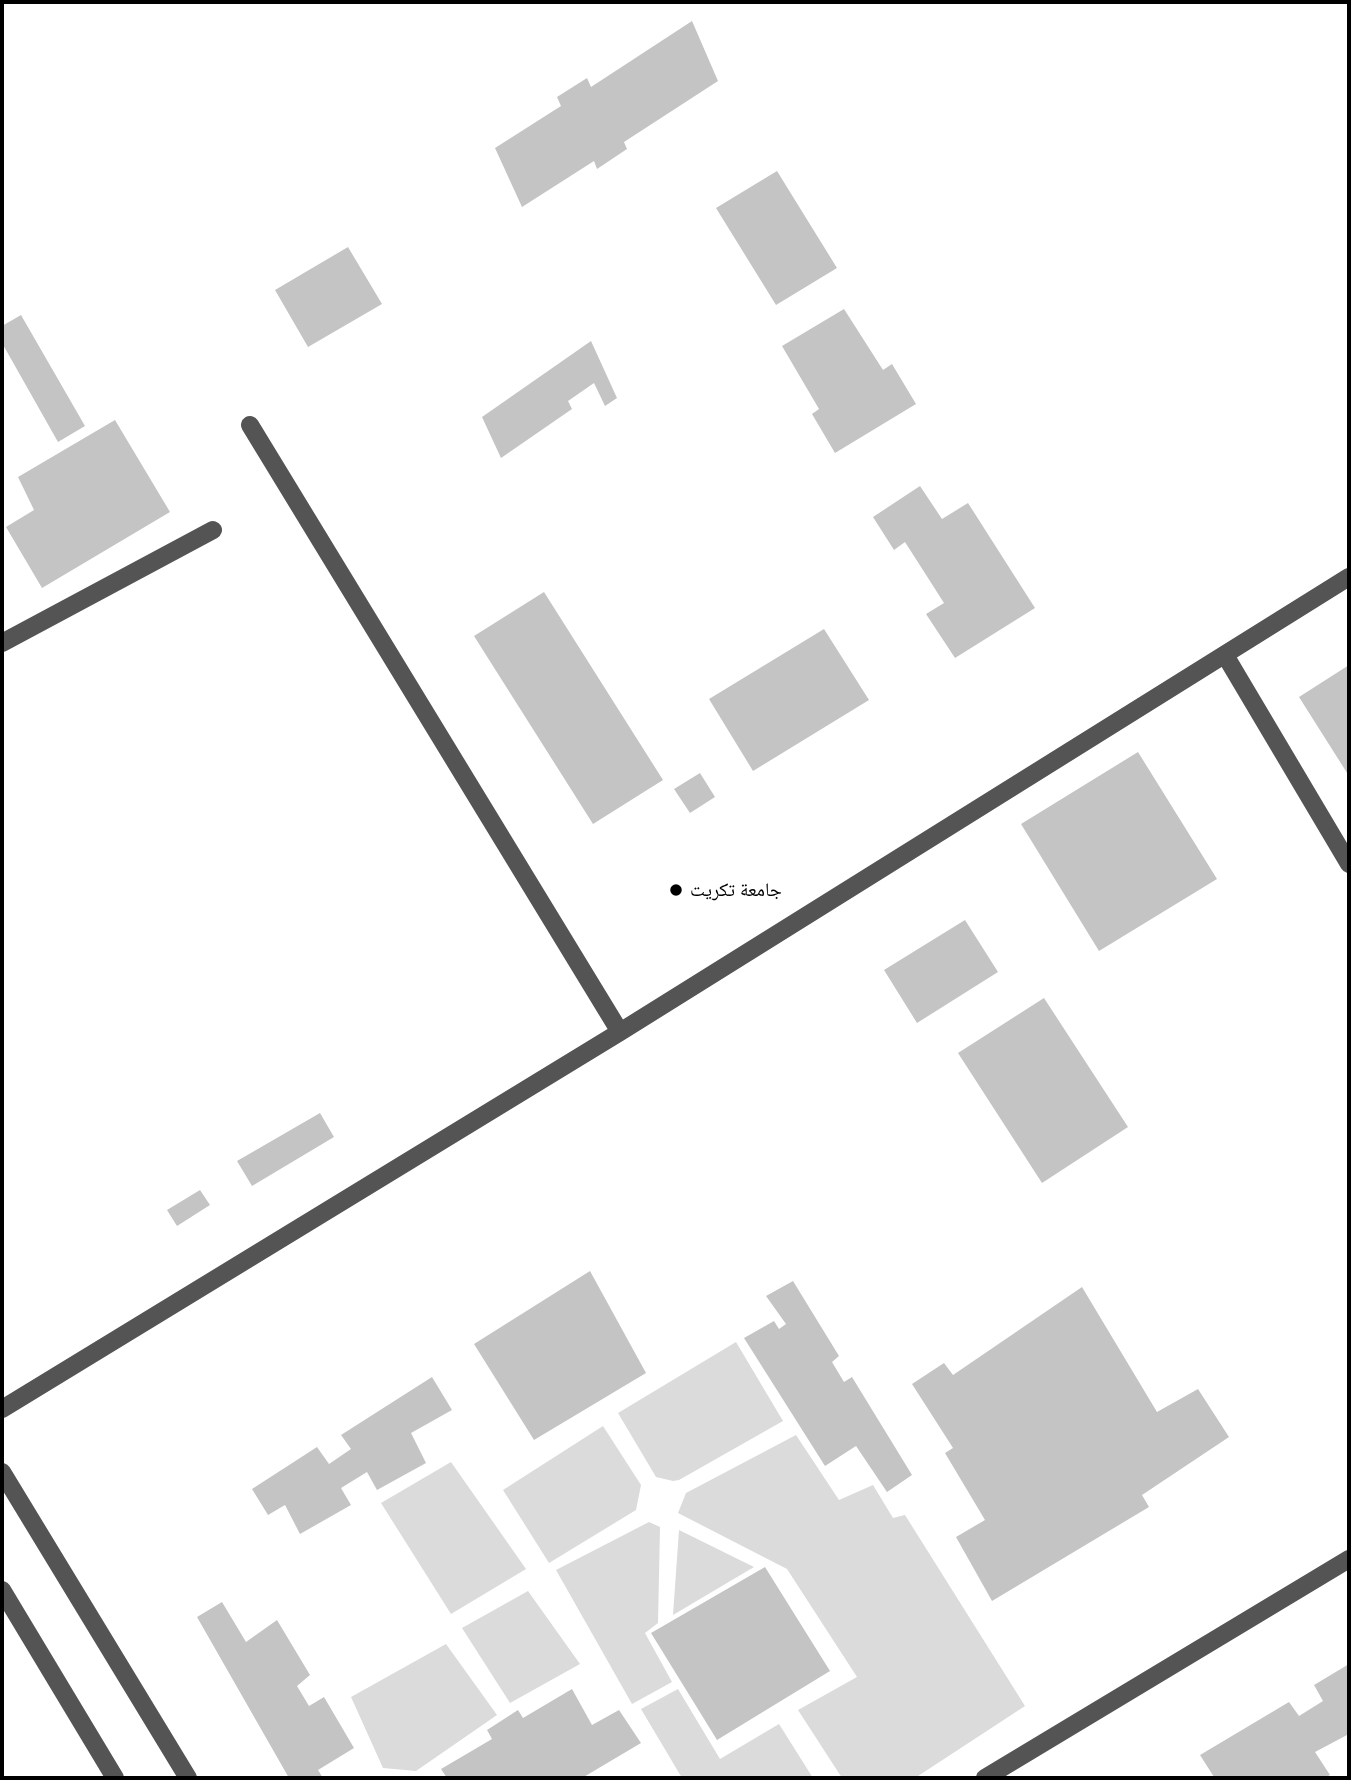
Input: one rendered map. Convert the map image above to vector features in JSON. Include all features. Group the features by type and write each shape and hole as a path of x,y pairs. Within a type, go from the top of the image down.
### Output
{"street":[{"path":"250,425 621,1032"},
{"path":"2,643 214,530"},
{"path":"2,1409 621,1032 1349,577"},
{"path":"1224,655 1349,864"},
{"path":"2,1472 188,1778"},
{"path":"985,1778 1349,1559"},
{"path":"2,1590 115,1778"}],"shaded area":[{"path":"736,1342 783,1421 679,1480 656,1477 618,1413"},
{"path":"603,1426 641,1485 636,1510 549,1563 503,1490"},
{"path":"796,1435 839,1500 873,1485 893,1518 905,1515 1025,1706 915,1778 842,1778 798,1710 857,1677 787,1569 678,1513 686,1493"},
{"path":"451,1462 526,1569 451,1614 381,1503"},
{"path":"649,1522 660,1527 658,1623 645,1633 672,1682 632,1704 556,1570"},
{"path":"679,1530 754,1567 673,1615"},
{"path":"528,1591 580,1664 510,1703 462,1628"},
{"path":"446,1644 497,1715 416,1771 383,1768 351,1697"},
{"path":"678,1689 720,1759 779,1724 813,1778 682,1778 641,1709"}],"building":[{"path":"692,21 718,81 624,142 627,149 597,169 594,161 522,207 495,148 561,106 557,97 587,78 591,87"},
{"path":"777,171 837,268 776,305 716,208"},
{"path":"348,247 382,304 308,347 275,290"},
{"path":"844,309 883,370 892,364 916,404 835,453 812,414 819,409 782,346"},
{"path":"21,315 85,426 58,442 2,343 2,326"},
{"path":"591,341 617,398 605,406 594,383 568,401 572,409 501,458 482,417"},
{"path":"115,420 170,512 42,588 6,527 34,510 18,477"},
{"path":"920,486 942,519 968,503 1035,608 955,658 926,614 944,603 905,542 894,550 873,517"},
{"path":"544,592 663,780 593,824 474,636"},
{"path":"824,629 869,700 753,771 709,699"},
{"path":"1349,665 1349,776 1299,697"},
{"path":"1138,752 1217,879 1099,951 1021,824"},
{"path":"700,773 715,797 690,813 674,789"},
{"path":"965,920 998,972 917,1023 884,970"},
{"path":"1044,998 1128,1127 1042,1183 958,1053"},
{"path":"320,1113 334,1137 252,1186 237,1161"},
{"path":"200,1190 210,1205 177,1226 167,1210"},
{"path":"590,1271 646,1373 534,1440 474,1344"},
{"path":"793,1281 839,1356 832,1362 844,1382 852,1377 912,1475 887,1492 856,1446 825,1466 744,1338 774,1321 779,1329 786,1324 766,1296"},
{"path":"1082,1287 1157,1412 1198,1389 1229,1437 1142,1495 1149,1507 992,1601 956,1537 985,1520 945,1453 953,1448 912,1384 944,1363 953,1375"},
{"path":"432,1377 452,1410 411,1433 426,1463 377,1490 367,1472 341,1488 351,1505 300,1534 285,1505 268,1515 252,1489 317,1447 329,1464 351,1449 341,1435"},
{"path":"765,1567 830,1671 717,1740 651,1633"},
{"path":"222,1602 246,1642 277,1620 310,1675 297,1686 309,1706 324,1697 354,1748 318,1770 323,1778 289,1778 197,1617"},
{"path":"1349,1664 1349,1739 1347,1735 1315,1752 1330,1775 1324,1778 1212,1778 1214,1777 1200,1755 1289,1702 1299,1716 1323,1701 1314,1685"},
{"path":"572,1689 592,1725 619,1710 641,1743 582,1778 447,1778 441,1769 492,1739 487,1730 518,1710 523,1718"}],"place":[{"name":"جامعة تكريت","path":"676,890"}]}
